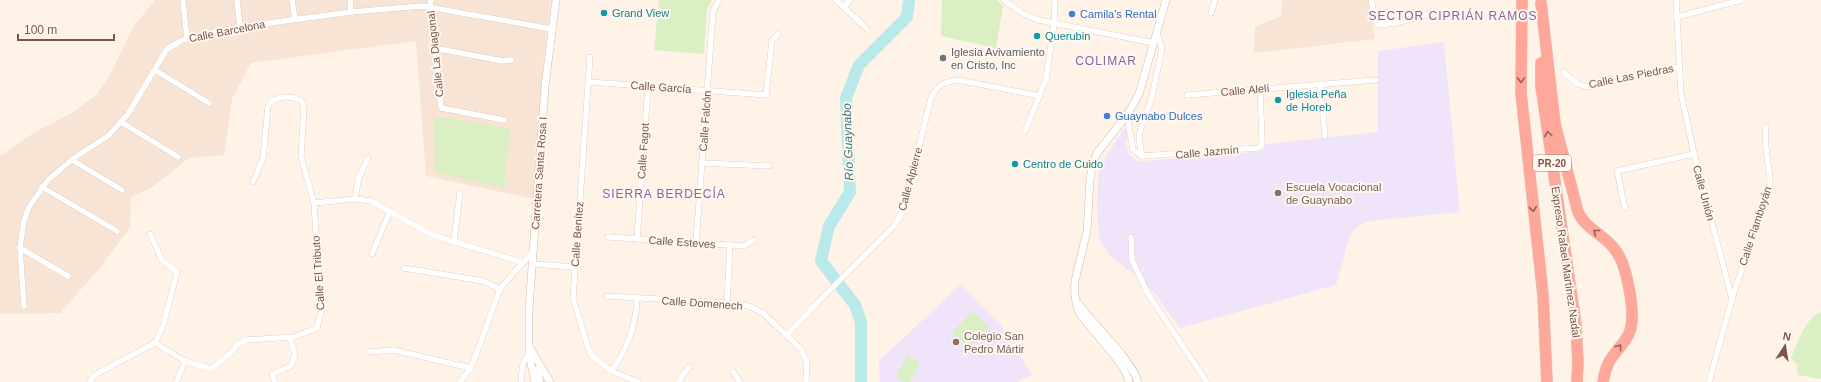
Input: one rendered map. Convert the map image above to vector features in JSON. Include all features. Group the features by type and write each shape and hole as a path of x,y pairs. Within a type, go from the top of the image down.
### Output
{"highway":[{"name":"PR-20","path":"1522,0 1521,93 1543,295 1547,352 1547,382"},
{"path":"1541,2 1555,124 1578,212 1585,223 1615,249 1624,263 1628,280 1631,318 1630,332 1609,361 1602,382"},
{"name":"Expreso Rafael Martínez Nadal","path":"1541,2 1541,86 1576,325 1578,362 1577,382"},
{"path":"1541,382 1547,352"}],"street":[{"path":"237,0 240,27"},
{"path":"292,0 295,19"},
{"path":"350,0 351,12"},
{"name":"Calle La Diagonal","path":"431,0 430,7 441,108 504,120"},
{"name":"Carretera Santa Rosa I","path":"535,382 529,355 530,309 545,86 556,0"},
{"name":"Calle Falcón","path":"696,243 713,11 718,0"},
{"path":"836,0 867,29"},
{"path":"844,7 850,0"},
{"path":"1004,0 1022,13 1054,24 1154,43"},
{"path":"1025,131 1046,79 1054,24 1055,0"},
{"path":"1129,382 1127,374 1115,357 1080,314 1076,300 1075,281 1087,231 1092,166 1097,153 1128,115 1140,94 1166,0"},
{"path":"1211,13 1215,0"},
{"path":"1371,0 1378,25 1396,23 1433,13"},
{"name":"Calle Unión","path":"1676,0 1681,93 1694,154 1732,299"},
{"path":"1677,17 1741,0"},
{"path":"183,2 188,38"},
{"name":"Calle Barcelona","path":"24,307 20,248 24,220 29,207 48,180 72,160 108,136 128,114 167,50 188,38 240,27 295,19 351,12 430,7 552,29"},
{"path":"1142,156 1139,140 1140,131 1152,96 1162,48 1157,33"},
{"name":"Calle García","path":"589,82 766,95 772,41 778,34"},
{"path":"434,48 503,60 511,60"},
{"name":"Calle Benítez","path":"590,57 573,298 588,348 596,361 611,371 638,382"},
{"name":"Calle Las Piedras","path":"1563,72 1578,84 1588,87 1679,67"},
{"path":"155,70 209,103"},
{"name":"Calle Alpierre","path":"788,335 819,300 894,226 903,211 931,98 935,89 949,82 958,80 1040,96"},
{"name":"Calle Alelí","path":"1187,95 1376,80"},
{"path":"1320,84 1325,136"},
{"name":"Calle Fagot","path":"637,239 648,86"},
{"name":"Calle Jazmín","path":"1142,156 1260,147 1262,141 1260,89"},
{"path":"253,182 263,158 268,106 272,100 280,97 296,98 302,101 304,107 301,157 314,203 355,199 371,200 432,235 521,262"},
{"path":"1128,115 1133,150 1142,156"},
{"path":"121,122 178,157"},
{"name":"Calle Flamboyán","path":"1732,299 1770,184 1770,170 1764,138 1766,127"},
{"path":"1625,208 1617,171 1694,154"},
{"path":"355,199 359,177 368,158"},
{"path":"72,160 122,190"},
{"path":"702,163 769,166"},
{"path":"42,188 117,231"},
{"path":"454,241 460,193"},
{"name":"Calle El Tributo","path":"155,343 185,361 211,369 231,353 238,344 246,340 290,338 317,328 321,312 314,203"},
{"path":"372,254 390,211"},
{"path":"90,382 98,373 155,343 163,326 177,272 162,260 150,234"},
{"name":"Calle Esteves","path":"608,237 744,246 754,240"},
{"path":"1131,237 1132,260 1148,294 1207,382"},
{"path":"727,303 730,245"},
{"path":"20,248 68,276"},
{"path":"460,382 471,368 500,288 521,262 534,249"},
{"path":"533,264 575,267"},
{"path":"404,268 483,281 500,288"},
{"name":"Calle Domenech","path":"607,296 727,303 749,306 763,313 788,335"},
{"path":"611,371 620,360 632,332 636,314 637,298"},
{"path":"1709,382 1732,299"},
{"path":"1076,300 1120,353 1134,373 1138,382"},
{"path":"788,335 801,349 807,362 806,382"},
{"path":"275,382 272,374 291,366 295,355 290,338"},
{"path":"530,347 550,382"},
{"name":"Carretera Santa Rosa I","path":"530,347 540,382"},
{"name":"Carretera Santa Rosa I","path":"530,347 545,382"},
{"path":"368,352 393,350 471,368"},
{"path":"521,382 523,364 526,357 529,355"},
{"path":"176,382 185,361"},
{"path":"678,382 689,367"},
{"path":"733,372 740,382"}],"shaded area":[{"path":"155,0 551,0 543,65 534,199 426,176 416,41 251,63 232,99 224,155 189,158 151,188 131,197 130,227 99,269 60,313 0,314 0,156 35,132 72,113 97,94 111,73 133,27"},
{"path":"1282,0 1369,0 1375,39 1254,53 1255,27 1281,16"},
{"name":"Escuela Vocacional de Guaynabo","path":"1444,42 1460,212 1370,221 1359,225 1350,235 1336,285 1180,328 1154,293 1135,275 1111,257 1099,240 1097,207 1100,166 1125,127 1128,127 1126,144 1129,154 1138,161 1256,152 1262,150 1267,144 1378,132 1378,51"},
{"name":"Colegio San Pedro Mártir","path":"961,284 1000,323 1032,375 1017,382 880,382 879,361"}],"green space":[{"path":"659,0 712,0 707,9 704,54 654,50"},
{"path":"942,0 997,0 1003,6 996,48 941,36"},
{"path":"434,117 446,117 510,129 504,188 435,172"},
{"path":"973,311 989,327 968,348 952,332"},
{"path":"1821,312 1821,379 1798,375 1797,364 1791,358 1806,326 1815,315"},
{"path":"907,355 920,362 910,382 905,382 896,377"}],"waterway":[{"name":"Río Guaynabo","path":"861,382 861,322 855,305 821,261 829,226 850,192 846,98 859,65 907,17 909,0"}],"place":[{"name":"Grand View","path":"604,13"},
{"name":"Camila's Rental","path":"1072,14"},
{"name":"Querubin","path":"1037,36"},
{"name":"Iglesia Avivamiento en Cristo, Inc","path":"943,58"},
{"name":"Iglesia Peña de Horeb","path":"1278,100"},
{"name":"Guaynabo Dulces","path":"1107,116"},
{"name":"Centro de Cuido","path":"1015,164"},
{"name":"Escuela Vocacional de Guaynabo","path":"1278,193"},
{"name":"Colegio San Pedro Mártir","path":"956,342"}],"district":[{"name":"SECTOR CIPRIÁN RAMOS","path":"1453,16"},
{"name":"COLIMAR","path":"1106,61"},
{"name":"SIERRA BERDECÍA","path":"664,194"}]}
